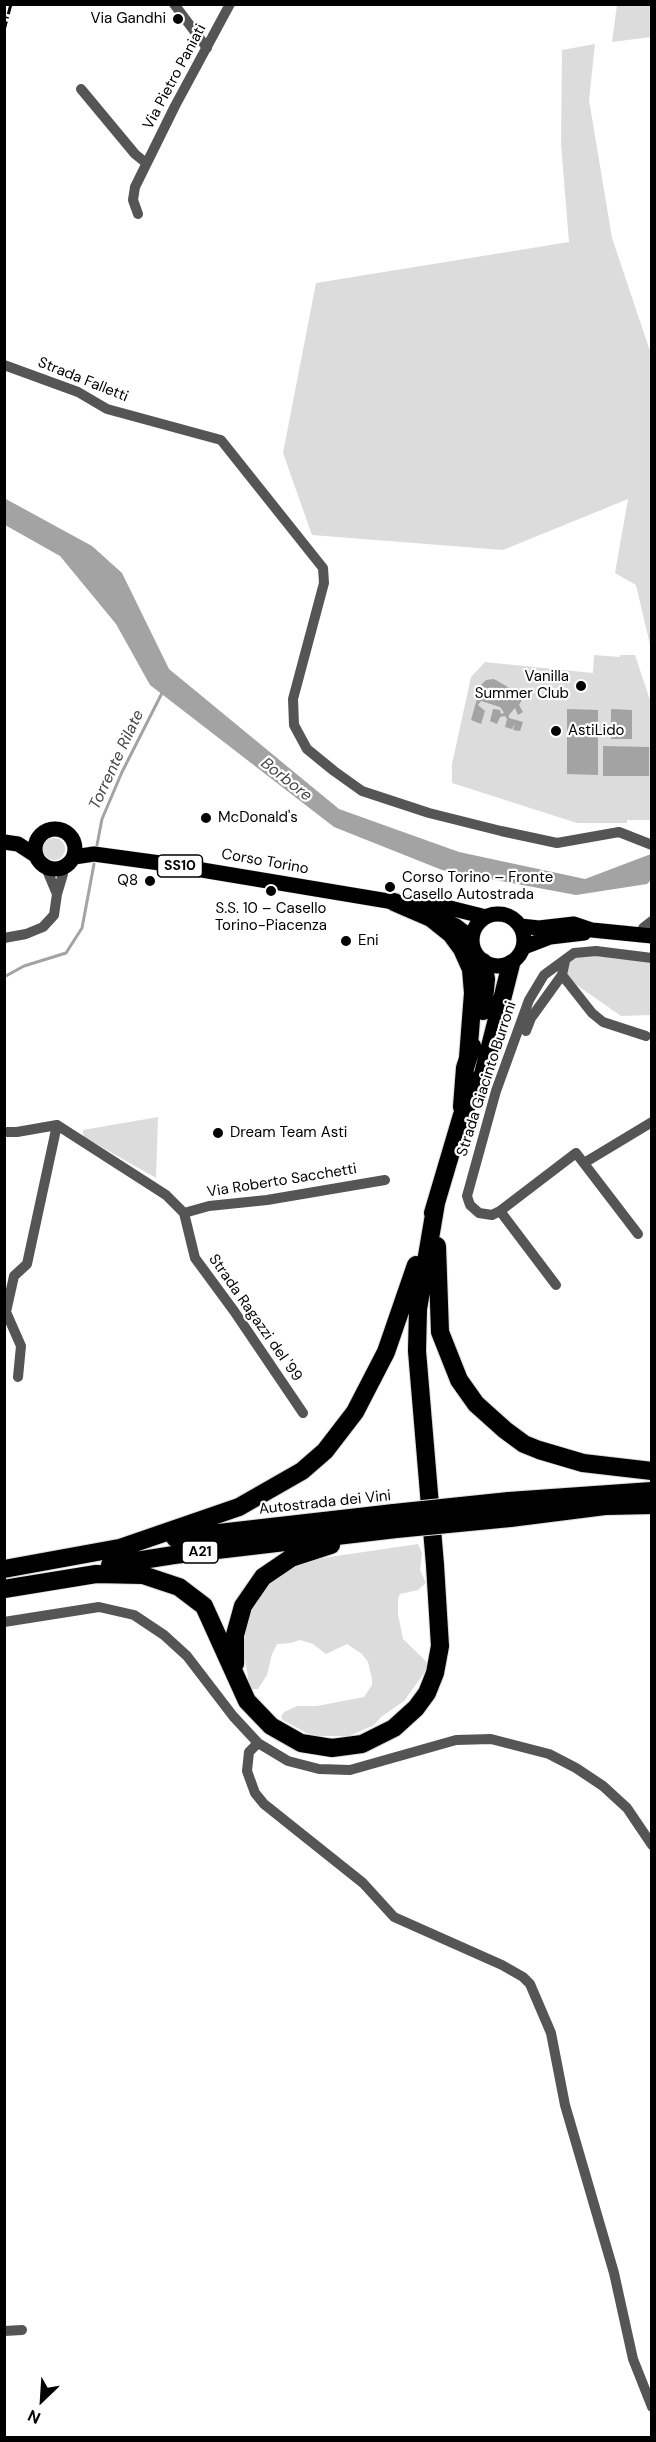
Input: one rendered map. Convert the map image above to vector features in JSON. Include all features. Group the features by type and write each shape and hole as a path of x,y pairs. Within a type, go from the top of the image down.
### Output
{"highway":[{"path":"120,1548 239,1507 302,1472 325,1451 355,1412 386,1352 436,1203 462,1115 473,993 471,969 462,949 451,934 431,918 394,902"},
{"path":"468,1058 481,1022 485,1000 483,962"},
{"path":"462,1115 483,1074 511,964"},
{"path":"436,1203 440,1332 455,1372 467,1393 494,1422 524,1444 584,1463 651,1471"},
{"path":"4,1589 96,1574 143,1575 179,1587 204,1606 247,1701 271,1726 301,1743 332,1749 362,1744 394,1728 416,1708 427,1693 435,1674 440,1646 440,1619 417,1351 418,1309 436,1203"},
{"name":"Autostrada dei Vini","path":"4,1569 174,1538 395,1521 651,1491"},
{"name":"Autostrada dei Vini","path":"510,1509 651,1505"},
{"path":"235,1675 235,1635 243,1606 263,1577 291,1558 395,1521"},
{"name":"Autostrada dei Vini","path":"4,1583 395,1521"}],"main road":[{"path":"11,843 54,868 74,850 68,834 56,829 44,832 38,838 35,855"},
{"path":"11,843 38,838"},
{"name":"Corso Torino","path":"74,850 196,868 394,902 450,908 486,917 501,914 515,920 520,926 539,928 574,924 592,930 647,935"},
{"name":"Corso Torino","path":"394,902 434,915 456,926 472,938"},
{"path":"486,917 474,930 472,938 474,952 483,962 497,967 511,964 520,955 525,940 520,926"},
{"name":"Corso Torino","path":"524,947 550,937 592,930"}],"street":[{"path":"174,4 207,48"},
{"name":"Via Pietro Paniati","path":"138,213 133,200 135,187 230,4"},
{"path":"81,89 135,154 146,163"},
{"name":"Strada Falletti","path":"4,365 78,392 107,409 221,440 322,568 324,583 292,699 294,725 308,748 362,790 429,813 557,843 619,832 651,845"},
{"path":"4,938 26,934 43,927 54,915 63,874 54,868"},
{"path":"647,935 643,928 651,921"},
{"name":"Strada Giacinto Burroni","path":"500,1211 492,1215 479,1213 470,1205 467,1196 496,1091 529,1000 544,975 574,953 596,951 651,958"},
{"path":"526,1031 531,1018 562,975 565,961"},
{"path":"562,975 592,1013 603,1022 646,1036"},
{"path":"584,1163 651,1122"},
{"path":"4,1132 57,1125 166,1195 184,1213"},
{"path":"18,1377 21,1346 6,1312 14,1276 27,1264 57,1125"},
{"path":"556,1285 500,1211 576,1153 638,1234"},
{"name":"Via Roberto Sacchetti","path":"184,1213 208,1206 267,1200 385,1180"},
{"name":"Strada Ragazzi del '99","path":"184,1213 195,1258 303,1413"},
{"path":"4,1622 99,1607 134,1615 164,1635 187,1656 258,1743 288,1761 319,1769 350,1770 456,1740 491,1739 549,1754 603,1786 627,1808 651,1845"},
{"path":"258,1743 249,1752 247,1771 255,1793 264,1804 363,1882 394,1917 502,1965 523,1977 530,1984 551,2033 565,2105 614,2273 633,2359 651,2407"},
{"path":"4,2331 22,2330"}],"shaded area":[{"path":"617,5 651,5 651,37 612,42"},
{"path":"595,44 589,100 612,238 651,354 651,649 636,585 615,573 628,499 503,550 312,535 283,453 316,283 569,242 561,144 562,50"},
{"name":"AstiLido","path":"594,655 620,657 620,655 635,655 651,703 651,837 650,820 627,820 627,823 577,823 452,783 452,764 471,677 485,662 593,673"},
{"path":"54,838 62,841 65,849 62,857 54,860 46,857 43,849 46,841"},
{"path":"574,953 651,958 651,1015 621,1016 568,979 565,961"},
{"path":"158,1117 156,1178 84,1137 83,1133 83,1130"},
{"path":"418,1544 422,1553 420,1570 426,1583 418,1590 400,1594 398,1614 403,1639 430,1665 404,1701 381,1717 374,1725 349,1736 312,1736 283,1720 281,1717 284,1712 297,1706 317,1706 364,1697 372,1685 372,1679 368,1662 362,1654 347,1644 326,1654 313,1644 300,1640 277,1644 267,1675 258,1689 252,1689 249,1684 242,1640 244,1616 273,1578 309,1560"}],"water":[{"name":"Borbore","path":"4,498 92,546 122,573 169,669 339,809 459,852 585,879 651,854 651,880 647,884 576,895 442,870 334,827 150,685 116,624 60,556 5,525"},
{"path":"494,679 522,695 519,705 523,712 518,715 515,708 509,715 509,718 523,722 520,731 513,730 515,723 512,729 505,727 507,719 505,716 500,717 497,724 490,721 493,709 500,710 501,714 504,713 500,707 481,701 478,705 485,711 481,724 471,720 481,685 486,680"},
{"path":"567,709 598,710 598,775 567,774"},
{"path":"611,709 632,710 632,739 611,739"},
{"path":"603,746 649,747 649,776 603,776"}],"waterway":[{"name":"Torrente Rilate","path":"97,845 102,819 122,772 162,693"},
{"name":"Torrente Rilate","path":"4,977 24,966 66,953 82,928 94,864"}],"railway":[{"path":"4,30 11,4"}],"place":[{"name":"Via Gandhi","path":"178,19"},
{"name":"Vanilla Summer Club","path":"581,686"},
{"name":"AstiLido","path":"556,731"},
{"name":"McDonald's","path":"206,818"},
{"name":"Q8","path":"150,881"},
{"name":"Corso Torino – Fronte Casello Autostrada","path":"390,887"},
{"name":"S.S. 10 – Casello Torino-Piacenza","path":"271,891"},
{"name":"Eni","path":"346,941"},
{"name":"Dream Team Asti","path":"218,1133"}]}
